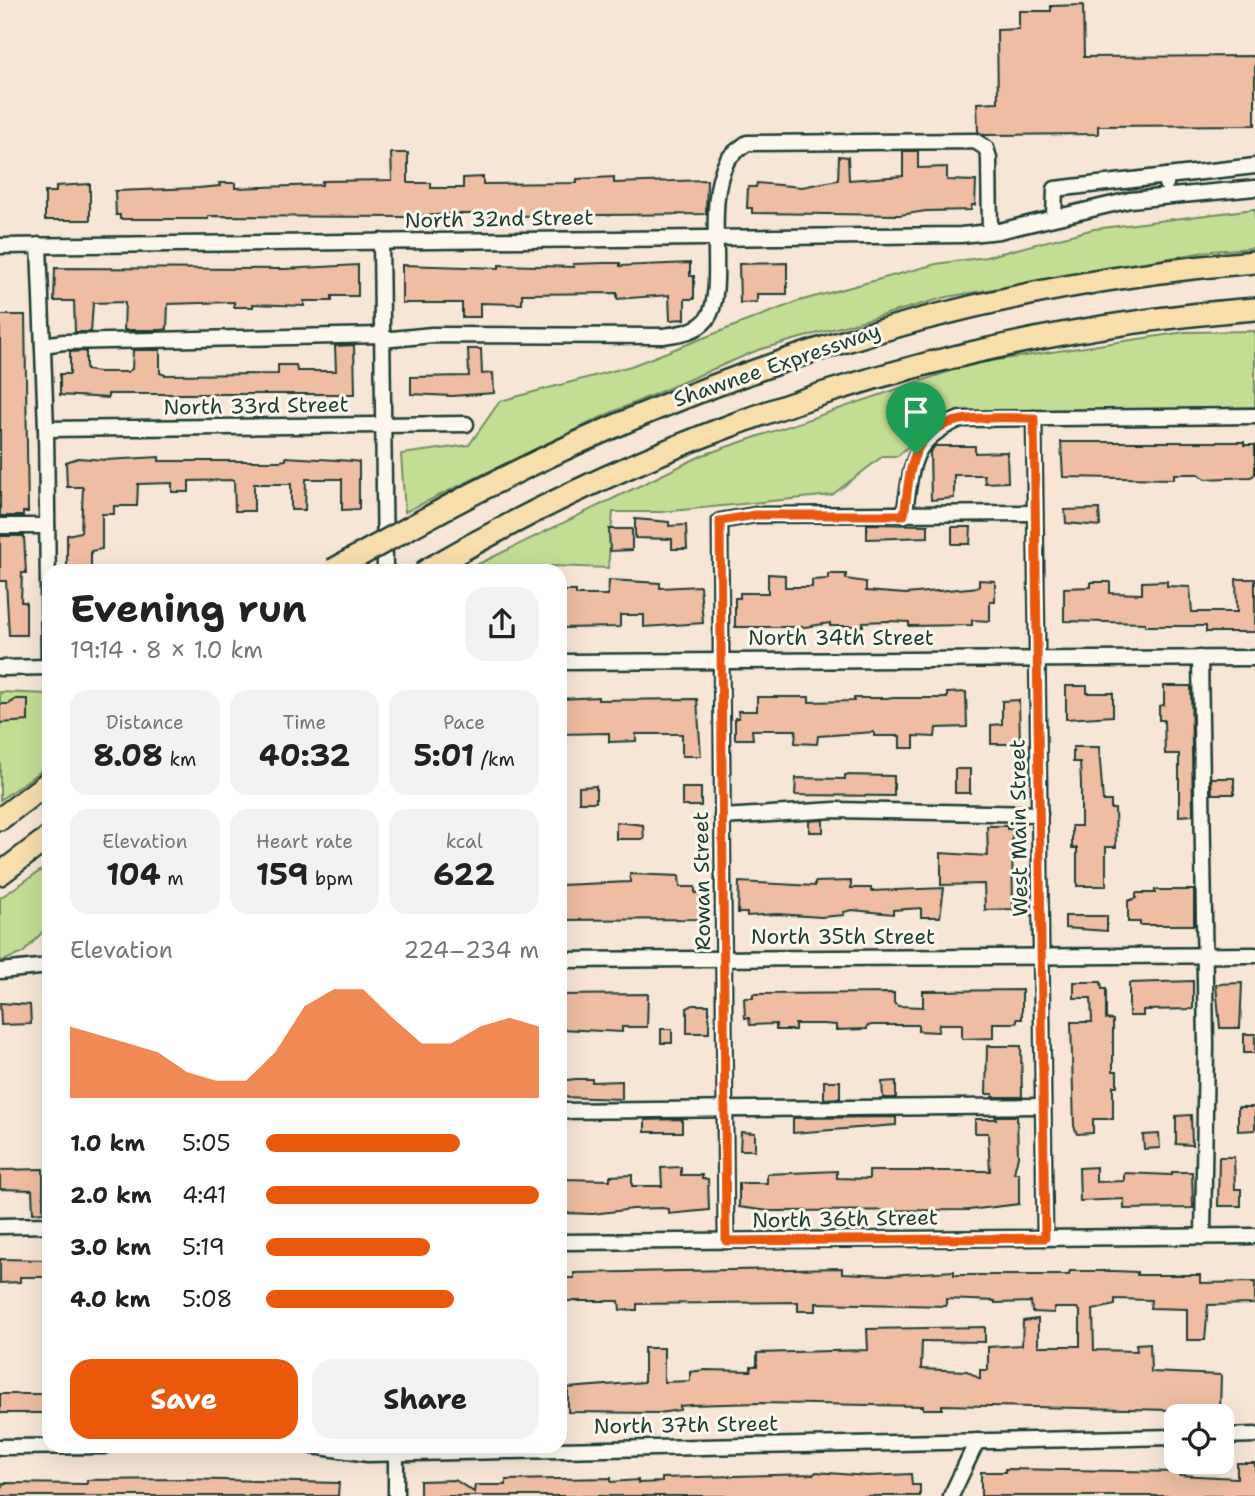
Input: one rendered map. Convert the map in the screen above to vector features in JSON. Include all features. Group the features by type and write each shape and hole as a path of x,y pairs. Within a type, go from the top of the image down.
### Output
{"highway":[{"name":"Shawnee Expressway","path":"344,564 481,488 573,443 667,402 788,358 877,331 1030,294 1113,279 1255,262"},
{"name":"Shawnee Expressway","path":"437,564 506,524 594,481 660,452 788,404 912,367 1019,341 1104,326 1255,309"},
{"path":"0,819 42,787"},
{"path":"0,874 42,842"}],"street":[{"path":"43,345 64,342 432,335 649,336 684,333 707,318 714,303 714,238 720,179 728,159 747,143 975,141 986,148 989,158 994,231"},
{"path":"1054,216 1055,189 1255,166"},
{"path":"1163,197 1167,176"},
{"name":"North 32nd Street","path":"0,246 961,235 994,231 1130,200 1255,188"},
{"path":"381,241 385,564"},
{"path":"38,245 46,429 48,564"},
{"path":"1035,513 904,515 916,454 922,441 938,429 960,419 1255,416"},
{"name":"West Main Street","path":"1034,418 1045,1238"},
{"name":"North 33rd Street","path":"46,429 467,424"},
{"name":"Rowan Street","path":"726,1241 720,521 755,515 904,515"},
{"path":"0,526 47,526"},
{"path":"1200,658 1206,1045 1203,1237"},
{"name":"North 34th Street","path":"567,662 1255,658"},
{"path":"0,668 42,667"},
{"path":"722,817 835,810 1040,814"},
{"name":"North 35th Street","path":"567,961 1255,955"},
{"path":"0,971 42,967"},
{"path":"567,1111 1044,1106"},
{"path":"0,1226 42,1225"},
{"name":"North 36th Street","path":"567,1242 1255,1236"},
{"path":"1234,1436 1255,1435"},
{"name":"North 37th Street","path":"567,1447 1164,1437"},
{"path":"951,1496 977,1441"},
{"path":"0,1447 42,1447"},
{"path":"396,1453 396,1496"}],"green space":[{"path":"1255,209 1255,248 1210,251 947,297 758,350 608,414 405,512 401,454 469,445 500,401 631,366 799,301 936,264 986,257 1094,229"},
{"path":"1255,331 1255,407 950,416 920,435 898,456 883,456 832,495 662,512 613,512 608,568 567,567 567,564 478,564 703,455 971,364 1185,332"},
{"path":"0,692 42,694 42,770 0,800"},
{"path":"42,870 42,933 23,953 0,962 0,898"}],"building":[{"path":"1083,5 1084,57 1255,56 1255,125 1098,126 1098,134 984,135 978,132 977,103 998,102 997,30 1019,29 1019,11 1051,11 1051,6"},
{"path":"903,151 918,151 918,168 947,167 947,180 976,181 975,205 972,205 971,210 926,211 900,215 752,213 752,208 747,208 748,187 756,187 757,183 802,187 838,180 839,156 848,157 849,180 903,176"},
{"path":"391,153 408,153 408,183 431,183 431,188 463,188 463,178 483,177 483,184 577,183 577,179 614,177 614,183 707,180 706,214 208,216 208,219 120,219 120,215 116,215 115,191 198,188 220,186 219,183 235,183 235,188 322,185 322,181 392,180"},
{"path":"90,184 90,220 45,220 45,192 56,192 56,186"},
{"path":"620,263 620,266 690,263 690,276 694,276 694,299 685,299 685,319 670,320 669,295 617,299 617,293 522,294 522,304 480,303 480,317 462,317 462,303 402,303 402,265 499,268 499,265 574,267 573,264"},
{"path":"787,263 787,294 757,294 757,302 740,303 739,264"},
{"path":"358,265 358,296 332,296 332,301 304,301 304,306 253,304 253,307 234,307 234,302 168,304 167,329 161,330 124,330 125,302 93,303 91,332 75,332 74,301 54,301 55,268 285,269"},
{"path":"0,315 25,315 28,512 23,512 23,516 0,516"},
{"path":"354,345 355,394 108,394 108,398 60,395 60,374 70,374 70,352 86,351 86,370 99,372 127,372 132,369 133,350 160,350 160,373 165,375 278,374 278,365 296,365 297,371 336,371 335,346"},
{"path":"468,349 481,349 482,374 493,373 494,393 452,396 411,394 411,377 469,376"},
{"path":"1061,442 1244,442 1244,445 1255,445 1255,474 1251,477 1205,479 1199,474 1174,474 1174,479 1063,477"},
{"path":"935,446 975,446 975,453 1007,452 1008,482 985,483 984,475 954,475 954,498 931,500 930,452"},
{"path":"159,457 159,461 280,461 286,460 286,457 359,462 359,509 342,510 342,479 306,479 305,510 291,510 291,484 254,484 254,511 235,511 234,480 189,481 189,492 172,492 172,483 138,484 137,506 114,506 114,514 102,514 102,549 91,551 91,564 67,564 67,535 81,532 83,487 67,487 66,462 78,458 106,460"},
{"path":"1099,509 1100,526 1066,523 1065,510"},
{"path":"635,519 669,522 669,526 686,525 687,549 672,549 672,539 635,538"},
{"path":"867,524 928,525 928,537 867,539"},
{"path":"952,527 971,527 970,544 952,544"},
{"path":"609,529 632,529 632,550 610,551"},
{"path":"0,536 24,536 26,573 22,573 21,602 26,602 26,635 9,635 6,581 0,581"},
{"path":"768,574 785,575 785,587 812,587 812,580 828,579 828,574 846,574 846,579 866,582 866,591 906,594 979,587 979,580 995,581 995,601 990,601 990,621 972,620 972,625 909,626 909,622 889,621 863,622 863,626 830,626 830,623 805,627 735,627 735,598 740,598 740,593 768,593"},
{"path":"1236,579 1255,579 1255,632 1206,632 1206,626 1145,626 1145,623 1064,621 1064,588 1091,587 1091,582 1110,582 1110,593 1142,594 1142,582 1167,581 1167,586 1190,587 1192,612 1237,612"},
{"path":"609,580 660,583 660,588 700,586 703,623 644,627 644,615 620,615 620,627 567,628 567,591 576,591 576,595 608,595"},
{"path":"1066,686 1087,686 1087,693 1113,693 1113,716 1066,719"},
{"path":"1164,686 1191,686 1193,815 1179,816 1179,754 1165,754 1164,720 1159,720 1159,706 1164,705"},
{"path":"966,692 967,727 936,728 935,737 914,736 914,748 900,748 900,736 874,736 874,732 818,736 817,744 795,743 796,730 752,730 753,739 735,739 735,718 739,718 738,711 757,711 757,697 809,697 809,702 854,701 854,698 947,698 947,693"},
{"path":"16,699 28,699 28,721 0,723 0,704 9,704"},
{"path":"567,699 697,699 701,756 682,756 682,734 636,734 636,741 609,742 609,733 567,734"},
{"path":"1019,700 1020,744 991,744 991,725 1002,724 1002,701"},
{"path":"1073,747 1099,747 1103,801 1111,801 1111,809 1115,809 1116,847 1106,847 1106,886 1077,886 1077,848 1072,848 1072,826 1081,826 1081,784 1080,762 1073,762"},
{"path":"955,769 970,769 970,793 955,793"},
{"path":"845,775 894,776 894,796 795,795 796,778 845,779"},
{"path":"1211,778 1234,778 1234,794 1212,794"},
{"path":"596,786 596,802 579,802 579,787"},
{"path":"682,788 701,788 701,806 682,806"},
{"path":"823,820 823,832 809,832 809,821"},
{"path":"616,822 643,825 644,839 616,839"},
{"path":"987,826 1007,826 1007,829 1012,829 1013,909 985,910 984,884 941,885 941,853 988,856"},
{"path":"630,874 679,876 680,887 695,887 695,893 701,892 702,919 567,920 567,885 630,882"},
{"path":"851,881 851,888 871,888 871,891 944,888 940,917 921,917 921,908 893,910 893,914 852,910 844,912 844,915 821,917 777,914 747,916 747,913 738,913 739,882 815,886 815,882"},
{"path":"1155,890 1194,890 1194,925 1140,925 1140,922 1128,922 1128,901 1136,898 1136,893 1155,893"},
{"path":"1065,916 1107,916 1107,931 1065,928"},
{"path":"1193,981 1193,1009 1143,1010 1143,1016 1129,1016 1129,983"},
{"path":"1074,982 1101,982 1102,989 1106,989 1106,1019 1113,1020 1113,1071 1117,1071 1117,1086 1113,1086 1113,1119 1093,1119 1093,1133 1077,1134 1074,1126 1071,1022 1092,1022 1091,998 1074,998"},
{"path":"1242,983 1240,1028 1220,1028 1216,984"},
{"path":"1022,990 1022,1019 1017,1019 1017,1023 993,1023 993,1038 962,1039 962,1024 939,1024 938,1032 918,1031 918,1025 872,1025 867,1026 867,1029 836,1030 836,1025 795,1024 795,1030 776,1030 776,1024 750,1025 749,1018 745,1018 744,998 753,998 753,994 894,993 894,1003 898,1006 923,1007 923,991"},
{"path":"648,994 647,1027 622,1027 622,1032 567,1029 567,995"},
{"path":"0,1003 30,1005 31,1024 1,1025"},
{"path":"693,1005 709,1005 709,1033 687,1033 687,1008"},
{"path":"661,1029 672,1029 672,1043 661,1043"},
{"path":"1244,1034 1255,1034 1255,1053 1244,1053"},
{"path":"987,1046 1021,1046 1022,1097 993,1097 993,1094 986,1094"},
{"path":"567,1080 622,1081 622,1099 567,1097"},
{"path":"824,1081 840,1081 840,1098 824,1099"},
{"path":"896,1081 896,1098 883,1098 882,1082"},
{"path":"1238,1107 1255,1107 1255,1130 1238,1131"},
{"path":"1191,1115 1192,1145 1176,1144 1176,1116"},
{"path":"995,1116 1017,1116 1018,1156 1014,1173 1019,1173 1019,1204 969,1210 769,1211 739,1207 739,1183 767,1183 767,1174 837,1171 837,1178 869,1179 869,1171 990,1171 988,1133 975,1133 975,1119 996,1119"},
{"path":"896,1117 896,1125 793,1133 793,1118"},
{"path":"682,1119 682,1132 645,1132 645,1120"},
{"path":"741,1132 755,1133 755,1150 740,1150"},
{"path":"1159,1134 1160,1148 1144,1149 1143,1135"},
{"path":"1219,1157 1234,1157 1235,1189 1241,1189 1241,1206 1218,1206"},
{"path":"681,1167 681,1175 702,1175 702,1179 708,1179 709,1210 669,1214 669,1209 662,1208 593,1214 567,1213 567,1179 610,1180 610,1176 632,1175 632,1186 662,1186 661,1168"},
{"path":"1096,1167 1096,1182 1124,1181 1124,1173 1172,1175 1172,1172 1192,1172 1193,1208 1124,1209 1124,1199 1080,1201 1079,1168"},
{"path":"42,1169 42,1212 33,1213 32,1190 0,1189 0,1170"},
{"path":"0,1259 42,1260 42,1277 20,1277 20,1282 0,1283"},
{"path":"842,1268 842,1273 888,1275 954,1271 954,1275 1069,1275 1070,1271 1115,1271 1137,1272 1137,1275 1200,1275 1200,1283 1255,1282 1255,1304 1208,1305 1205,1340 1187,1340 1187,1309 1150,1308 1151,1300 1115,1299 1115,1305 1093,1310 1094,1350 1137,1351 1136,1344 1150,1343 1151,1372 1221,1375 1220,1404 1164,1404 1164,1410 942,1405 942,1409 923,1409 923,1406 759,1403 680,1406 680,1410 659,1413 568,1412 568,1388 644,1382 644,1348 664,1348 664,1382 690,1381 690,1372 705,1370 751,1371 751,1366 757,1366 757,1353 868,1350 867,1329 985,1327 985,1342 922,1341 921,1369 967,1371 980,1379 980,1370 988,1370 988,1347 1022,1345 1023,1321 1038,1319 1038,1346 1080,1346 1080,1311 1077,1308 1054,1308 1054,1313 1032,1312 1031,1302 995,1303 946,1299 946,1306 816,1303 816,1311 798,1311 798,1302 637,1304 637,1310 620,1310 619,1301 567,1301 567,1278 574,1278 574,1273"},
{"path":"0,1394 42,1394 42,1413 0,1413"},
{"path":"1237,1463 1255,1463 1255,1496 981,1496 981,1472 1005,1472 1005,1469 1164,1472 1164,1474 1237,1478"},
{"path":"816,1472 867,1476 911,1474 912,1485 920,1485 920,1496 420,1496 420,1481 455,1480 474,1492 475,1485 506,1485 506,1480 611,1478 611,1482 638,1480 638,1483 662,1482 662,1478"},
{"path":"182,1479 339,1483 338,1496 0,1496 3,1483 87,1484 87,1480"}],"route":[{"path":"1034,418 1045,1238 726,1241 720,521 735,516 755,515 904,515 916,454 922,441 938,429 960,419 1034,418"}]}
